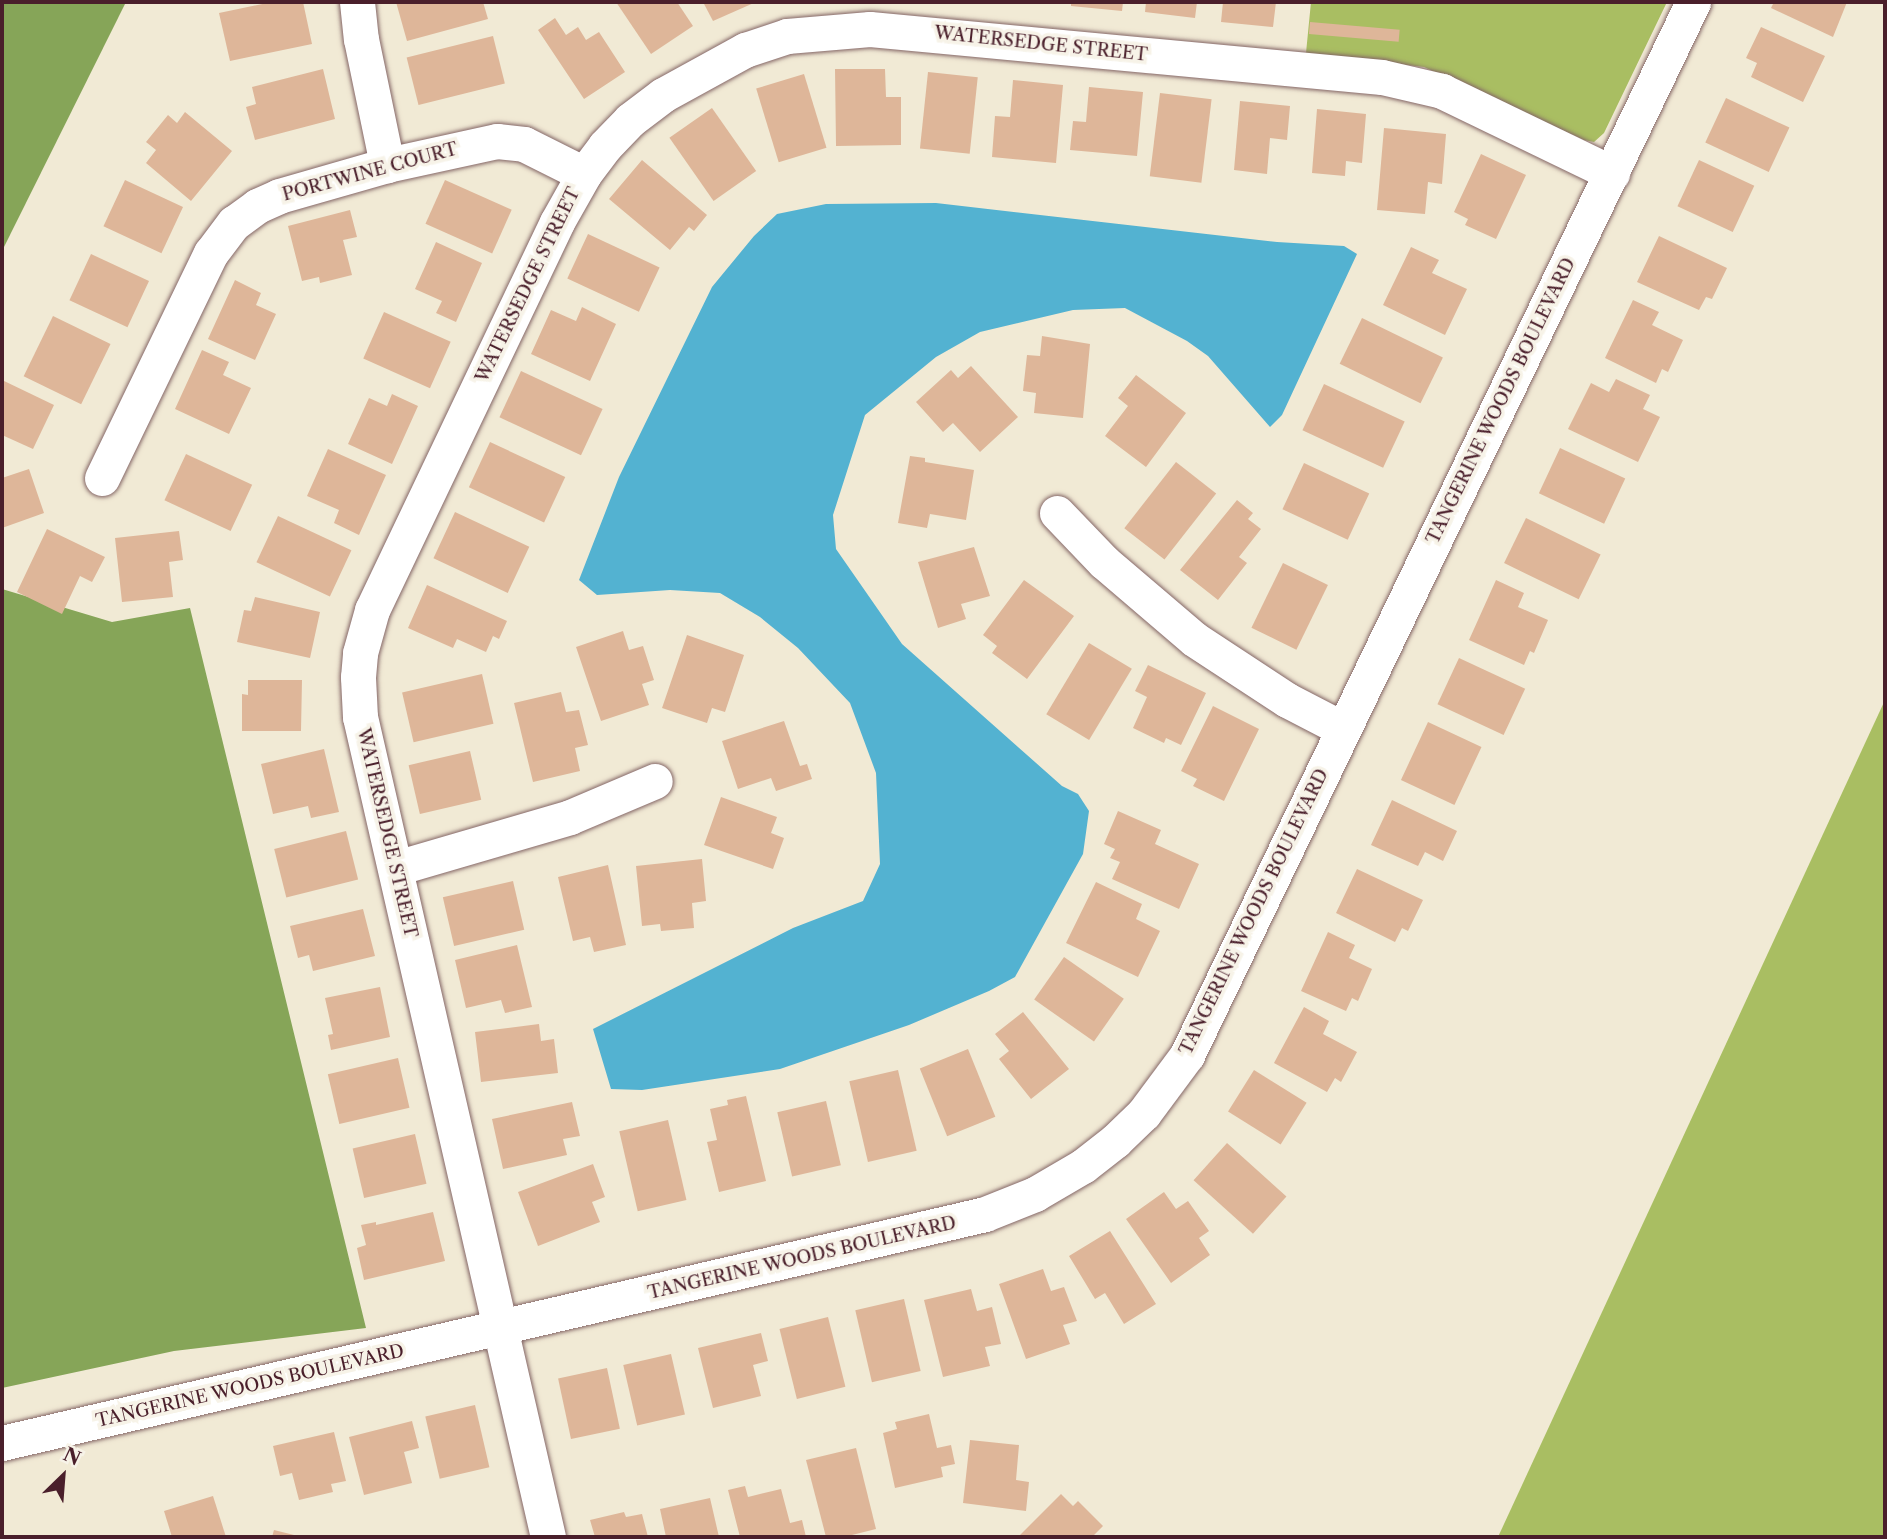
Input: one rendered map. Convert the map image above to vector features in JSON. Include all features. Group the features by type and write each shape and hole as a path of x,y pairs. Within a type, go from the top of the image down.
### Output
{"street":[{"path":"357,2 361,39 387,165"},
{"name":"TANGERINE WOODS BOULEVARD","path":"2,1443 985,1214 1035,1194 1083,1166 1144,1113 1187,1055 1693,2"},
{"name":"WATERSEDGE STREET","path":"548,1537 360,717 360,653 372,610 557,222 584,174 630,120 700,72 746,50 787,36 870,29 1382,77 1442,91 1612,173"},
{"name":"PORTWINE COURT","path":"102,478 211,253 234,223 257,206 279,196 387,165 497,141 524,144 584,174"},
{"path":"1058,513 1104,562 1194,639 1287,700 1343,729"},
{"path":"396,868 570,817 655,781"}],"green space":[{"path":"2,2 126,2 2,251"},
{"path":"1311,2 1667,2 1604,133 1594,142 1584,140 1424,67 1306,53"},
{"path":"2,589 112,622 190,608 366,1328 174,1351 2,1388"},
{"path":"1885,700 1885,1537 1498,1537"}],"water":[{"path":"936,203 1277,242 1344,246 1357,254 1282,415 1270,427 1208,356 1187,341 1125,308 1073,310 980,332 936,357 865,415 833,515 836,549 902,644 1062,786 1078,794 1089,811 1083,854 1015,977 989,991 909,1025 780,1069 642,1090 611,1089 593,1029 793,928 863,901 880,864 876,773 850,703 798,648 760,617 720,593 670,590 597,595 579,580 619,477 712,287 754,236 777,214 826,204"}],"building":[{"path":"272,2 303,2 312,44 230,61 219,13"},
{"path":"396,2 483,2 488,19 407,41"},
{"path":"616,2 677,2 693,26 651,54"},
{"path":"703,2 756,2 713,21"},
{"path":"1071,2 1123,2 1122,11 1071,6"},
{"path":"1146,2 1197,2 1195,18 1145,12"},
{"path":"1223,2 1276,2 1273,27 1221,22"},
{"path":"1774,2 1847,2 1833,37 1771,8"},
{"path":"555,18 566,35 578,27 586,40 599,32 625,72 584,99 538,30"},
{"path":"1310,22 1400,30 1399,42 1309,34"},
{"path":"1761,27 1825,56 1803,102 1751,77 1757,63 1746,58"},
{"path":"493,36 505,84 418,105 407,58"},
{"path":"323,69 335,119 255,140 246,107 256,104 252,87"},
{"path":"835,69 885,69 886,97 901,97 901,145 836,146"},
{"path":"928,72 978,77 970,154 920,149"},
{"path":"804,74 827,148 779,162 756,89"},
{"path":"1013,80 1063,85 1056,163 992,157 995,116 1010,117"},
{"path":"1089,87 1143,92 1137,156 1070,150 1073,121 1086,122"},
{"path":"1160,93 1212,99 1201,183 1150,176"},
{"path":"1726,98 1789,128 1769,172 1705,142"},
{"path":"1240,101 1290,106 1287,140 1270,138 1267,174 1234,170"},
{"path":"712,108 756,171 714,201 669,138"},
{"path":"1317,109 1366,114 1362,163 1346,161 1345,176 1312,173"},
{"path":"185,112 232,151 191,201 146,163 156,150 146,142 168,115 177,123"},
{"path":"1384,128 1446,134 1442,184 1428,182 1425,214 1377,210"},
{"path":"1481,154 1526,175 1496,239 1465,225 1468,219 1454,212"},
{"path":"642,160 707,215 694,231 689,227 670,250 609,199"},
{"path":"1699,160 1754,186 1733,232 1677,206"},
{"path":"125,180 183,207 161,253 103,226"},
{"path":"445,180 512,210 492,254 425,224"},
{"path":"350,210 357,237 343,240 352,275 320,283 319,277 302,281 288,226"},
{"path":"588,234 660,267 639,312 567,278"},
{"path":"1659,236 1727,268 1712,299 1706,297 1699,310 1637,282"},
{"path":"436,242 482,263 456,322 436,313 442,301 415,289"},
{"path":"1411,247 1439,260 1432,273 1467,289 1445,335 1383,305"},
{"path":"91,254 149,281 127,327 69,300"},
{"path":"235,280 261,293 256,305 276,314 255,360 208,339"},
{"path":"1633,300 1659,312 1652,325 1683,340 1668,372 1662,369 1656,383 1605,358"},
{"path":"582,307 616,324 590,381 531,354 551,310 576,321"},
{"path":"384,312 451,342 430,388 363,359"},
{"path":"53,316 111,344 81,404 24,376"},
{"path":"1362,318 1443,357 1421,403 1340,364"},
{"path":"1042,336 1090,344 1083,418 1034,413 1036,393 1023,391 1027,355 1040,356"},
{"path":"202,350 229,362 223,375 251,388 229,434 175,409"},
{"path":"971,366 1018,417 980,452 953,423 943,432 916,402 951,370 958,378"},
{"path":"521,371 603,409 581,455 499,417"},
{"path":"1136,375 1186,413 1146,467 1105,436 1128,406 1118,398"},
{"path":"1616,379 1650,395 1643,409 1660,417 1638,462 1568,429 1591,383 1609,392"},
{"path":"2,380 54,405 33,449 2,435"},
{"path":"1324,384 1405,422 1383,468 1302,430"},
{"path":"392,394 418,406 392,464 348,444 369,398 387,406"},
{"path":"490,442 565,477 544,522 469,487"},
{"path":"1560,448 1625,478 1604,524 1539,493"},
{"path":"328,449 386,475 359,535 334,523 339,510 307,496"},
{"path":"186,454 252,485 231,531 164,500"},
{"path":"910,456 925,458 925,462 974,470 966,520 930,514 927,528 898,523"},
{"path":"1176,462 1216,493 1164,560 1124,528"},
{"path":"1304,463 1369,493 1348,540 1282,509"},
{"path":"29,469 44,513 2,528 2,478"},
{"path":"1237,500 1253,513 1248,519 1261,529 1239,557 1247,563 1218,600 1180,570"},
{"path":"455,512 529,547 508,593 433,558"},
{"path":"278,516 351,550 330,596 256,562"},
{"path":"1526,518 1601,554 1579,599 1504,563"},
{"path":"47,529 105,557 92,582 80,576 62,614 17,592"},
{"path":"179,531 183,560 169,562 173,597 122,602 115,538"},
{"path":"974,547 990,596 961,604 966,619 938,628 918,562"},
{"path":"1283,563 1328,585 1296,650 1251,628"},
{"path":"1024,580 1074,616 1027,679 992,653 997,646 983,635"},
{"path":"1496,580 1524,593 1518,607 1548,620 1534,653 1530,651 1524,665 1469,640"},
{"path":"427,585 507,621 499,639 493,636 486,652 457,639 453,648 408,628"},
{"path":"255,597 320,612 310,658 237,642 244,610 251,611"},
{"path":"623,631 629,650 643,646 654,680 642,684 649,705 601,721 576,647"},
{"path":"687,635 744,655 725,712 712,708 707,723 662,708"},
{"path":"1089,643 1132,669 1089,740 1046,714"},
{"path":"1459,658 1525,689 1504,735 1437,704"},
{"path":"1148,665 1206,693 1181,745 1166,738 1164,743 1133,728 1147,697 1135,691"},
{"path":"482,674 493,724 414,742 402,692"},
{"path":"248,680 302,680 301,731 242,731 242,694 248,695"},
{"path":"561,692 566,712 579,710 588,745 575,748 580,771 533,782 514,703"},
{"path":"1213,706 1259,729 1224,801 1193,786 1197,779 1181,771"},
{"path":"784,721 800,766 807,764 812,779 776,791 771,778 738,789 722,741"},
{"path":"1428,722 1481,747 1454,805 1401,780"},
{"path":"324,749 339,812 311,818 308,806 273,814 261,764"},
{"path":"470,751 481,800 420,814 409,765"},
{"path":"721,797 777,817 771,833 784,838 773,869 704,845"},
{"path":"1392,800 1457,831 1443,861 1425,852 1418,866 1371,845"},
{"path":"1118,811 1161,830 1155,844 1199,864 1179,909 1112,879 1120,862 1110,858 1115,849 1104,844"},
{"path":"346,831 358,880 286,897 274,849"},
{"path":"702,859 706,901 692,903 694,928 661,931 660,924 642,926 636,866"},
{"path":"608,865 626,945 594,952 590,937 573,941 558,877"},
{"path":"1357,869 1423,900 1408,931 1402,928 1395,942 1336,913"},
{"path":"513,881 524,930 454,946 443,897"},
{"path":"1096,882 1142,904 1136,919 1160,931 1138,977 1066,943"},
{"path":"363,909 375,956 313,971 309,955 298,958 290,926"},
{"path":"1328,932 1355,945 1349,958 1372,969 1358,1001 1352,998 1346,1011 1301,991"},
{"path":"517,945 532,1007 505,1013 501,1000 466,1008 455,960"},
{"path":"1064,957 1124,999 1094,1041 1034,1000"},
{"path":"380,987 390,1037 331,1050 328,1035 333,1034 325,998"},
{"path":"1304,1007 1329,1021 1323,1034 1357,1052 1341,1082 1335,1078 1327,1092 1274,1063"},
{"path":"1023,1012 1069,1069 1031,1099 999,1059 1009,1051 995,1034"},
{"path":"539,1024 541,1041 554,1039 558,1073 481,1082 475,1032"},
{"path":"968,1049 995,1117 947,1136 920,1068"},
{"path":"398,1058 409,1108 339,1124 328,1074"},
{"path":"898,1070 917,1151 868,1162 849,1081"},
{"path":"1254,1070 1307,1103 1281,1144 1228,1112"},
{"path":"746,1096 766,1181 719,1192 707,1142 717,1140 710,1109 728,1105 727,1100"},
{"path":"826,1101 841,1165 792,1177 777,1112"},
{"path":"572,1102 580,1136 563,1139 567,1155 503,1169 492,1119"},
{"path":"668,1120 686,1200 638,1211 619,1131"},
{"path":"415,1134 426,1184 364,1198 353,1148"},
{"path":"1227,1143 1286,1197 1253,1234 1194,1180"},
{"path":"593,1164 605,1197 592,1202 600,1222 538,1246 518,1192"},
{"path":"1164,1192 1176,1209 1188,1201 1209,1231 1199,1238 1210,1255 1171,1283 1126,1219"},
{"path":"433,1212 445,1261 364,1280 357,1248 366,1245 361,1225 376,1222 376,1225"},
{"path":"1110,1231 1156,1304 1124,1324 1105,1293 1095,1299 1069,1256"},
{"path":"1043,1269 1051,1291 1064,1287 1077,1321 1063,1325 1070,1344 1026,1359 999,1284"},
{"path":"971,1289 977,1311 992,1307 1001,1344 985,1347 990,1366 943,1377 924,1300"},
{"path":"904,1299 921,1371 872,1382 855,1310"},
{"path":"828,1317 845,1387 797,1399 779,1329"},
{"path":"761,1333 768,1361 753,1365 761,1396 713,1408 698,1348"},
{"path":"671,1354 685,1414 637,1425 623,1365"},
{"path":"607,1368 620,1429 571,1439 558,1378"},
{"path":"475,1405 489,1467 440,1479 425,1416"},
{"path":"929,1414 937,1448 951,1445 955,1464 941,1467 943,1477 895,1488 883,1433 897,1429 895,1422"},
{"path":"412,1421 419,1448 404,1452 412,1483 364,1495 349,1437"},
{"path":"334,1432 346,1481 331,1484 333,1492 299,1500 292,1473 280,1476 273,1446"},
{"path":"970,1440 1019,1445 1016,1480 1029,1482 1026,1511 963,1503"},
{"path":"856,1448 876,1529 844,1537 826,1537 806,1460"},
{"path":"745,1486 748,1497 781,1489 790,1523 802,1520 806,1537 740,1537 728,1490"},
{"path":"1061,1494 1073,1506 1078,1501 1103,1526 1092,1537 1018,1537"},
{"path":"213,1496 226,1537 172,1537 164,1511"},
{"path":"710,1498 719,1537 666,1537 660,1509"},
{"path":"624,1512 626,1517 642,1514 648,1537 595,1537 590,1520"},
{"path":"274,1530 298,1536 298,1537 272,1537"}]}
